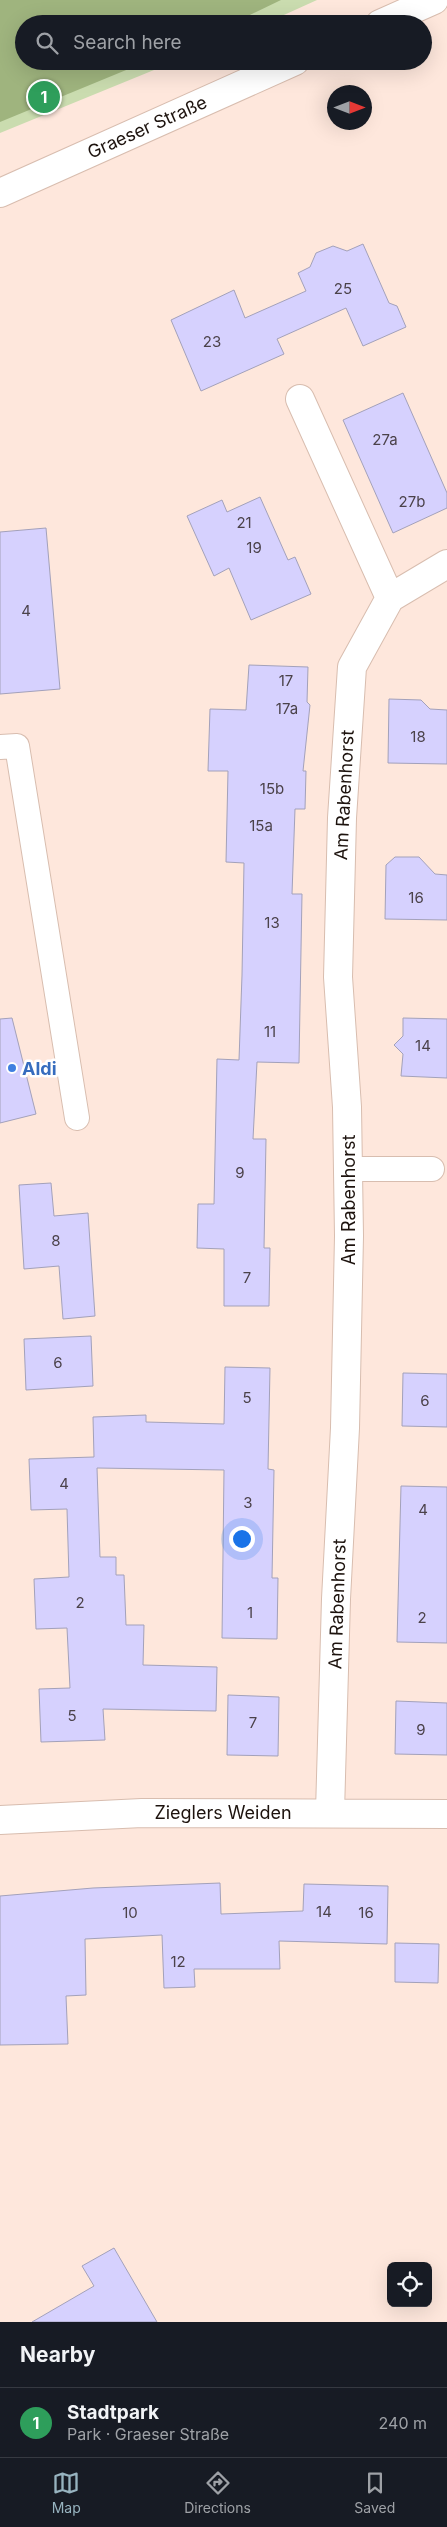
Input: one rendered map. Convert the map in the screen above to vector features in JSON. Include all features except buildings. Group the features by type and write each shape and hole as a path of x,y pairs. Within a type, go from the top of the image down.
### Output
{"street":[{"path":"400,15 434,0"},
{"name":"Graeser Straße","path":"0,193 275,70"},
{"path":"300,399 390,598 447,564"},
{"name":"Am Rabenhorst","path":"330,1812 336,1600 345,1428 348,1169 338,977 342,818 352,667 390,598"},
{"name":"Zieglers Weiden","path":"0,1820 142,1813 330,1812 447,1814"}],"lane":[{"path":"0,747 18,746 77,1118"},
{"path":"348,1169 432,1169"}],"green space":[{"path":"0,0 317,0 284,15 15,15 15,70 154,70 0,133"},
{"path":"0,0 281,0 250,15 15,15 15,70 126,70 0,122"}],"place":[{"name":"Stadtpark","path":"44,97"},
{"name":"Aldi","path":"12,1068"}]}
